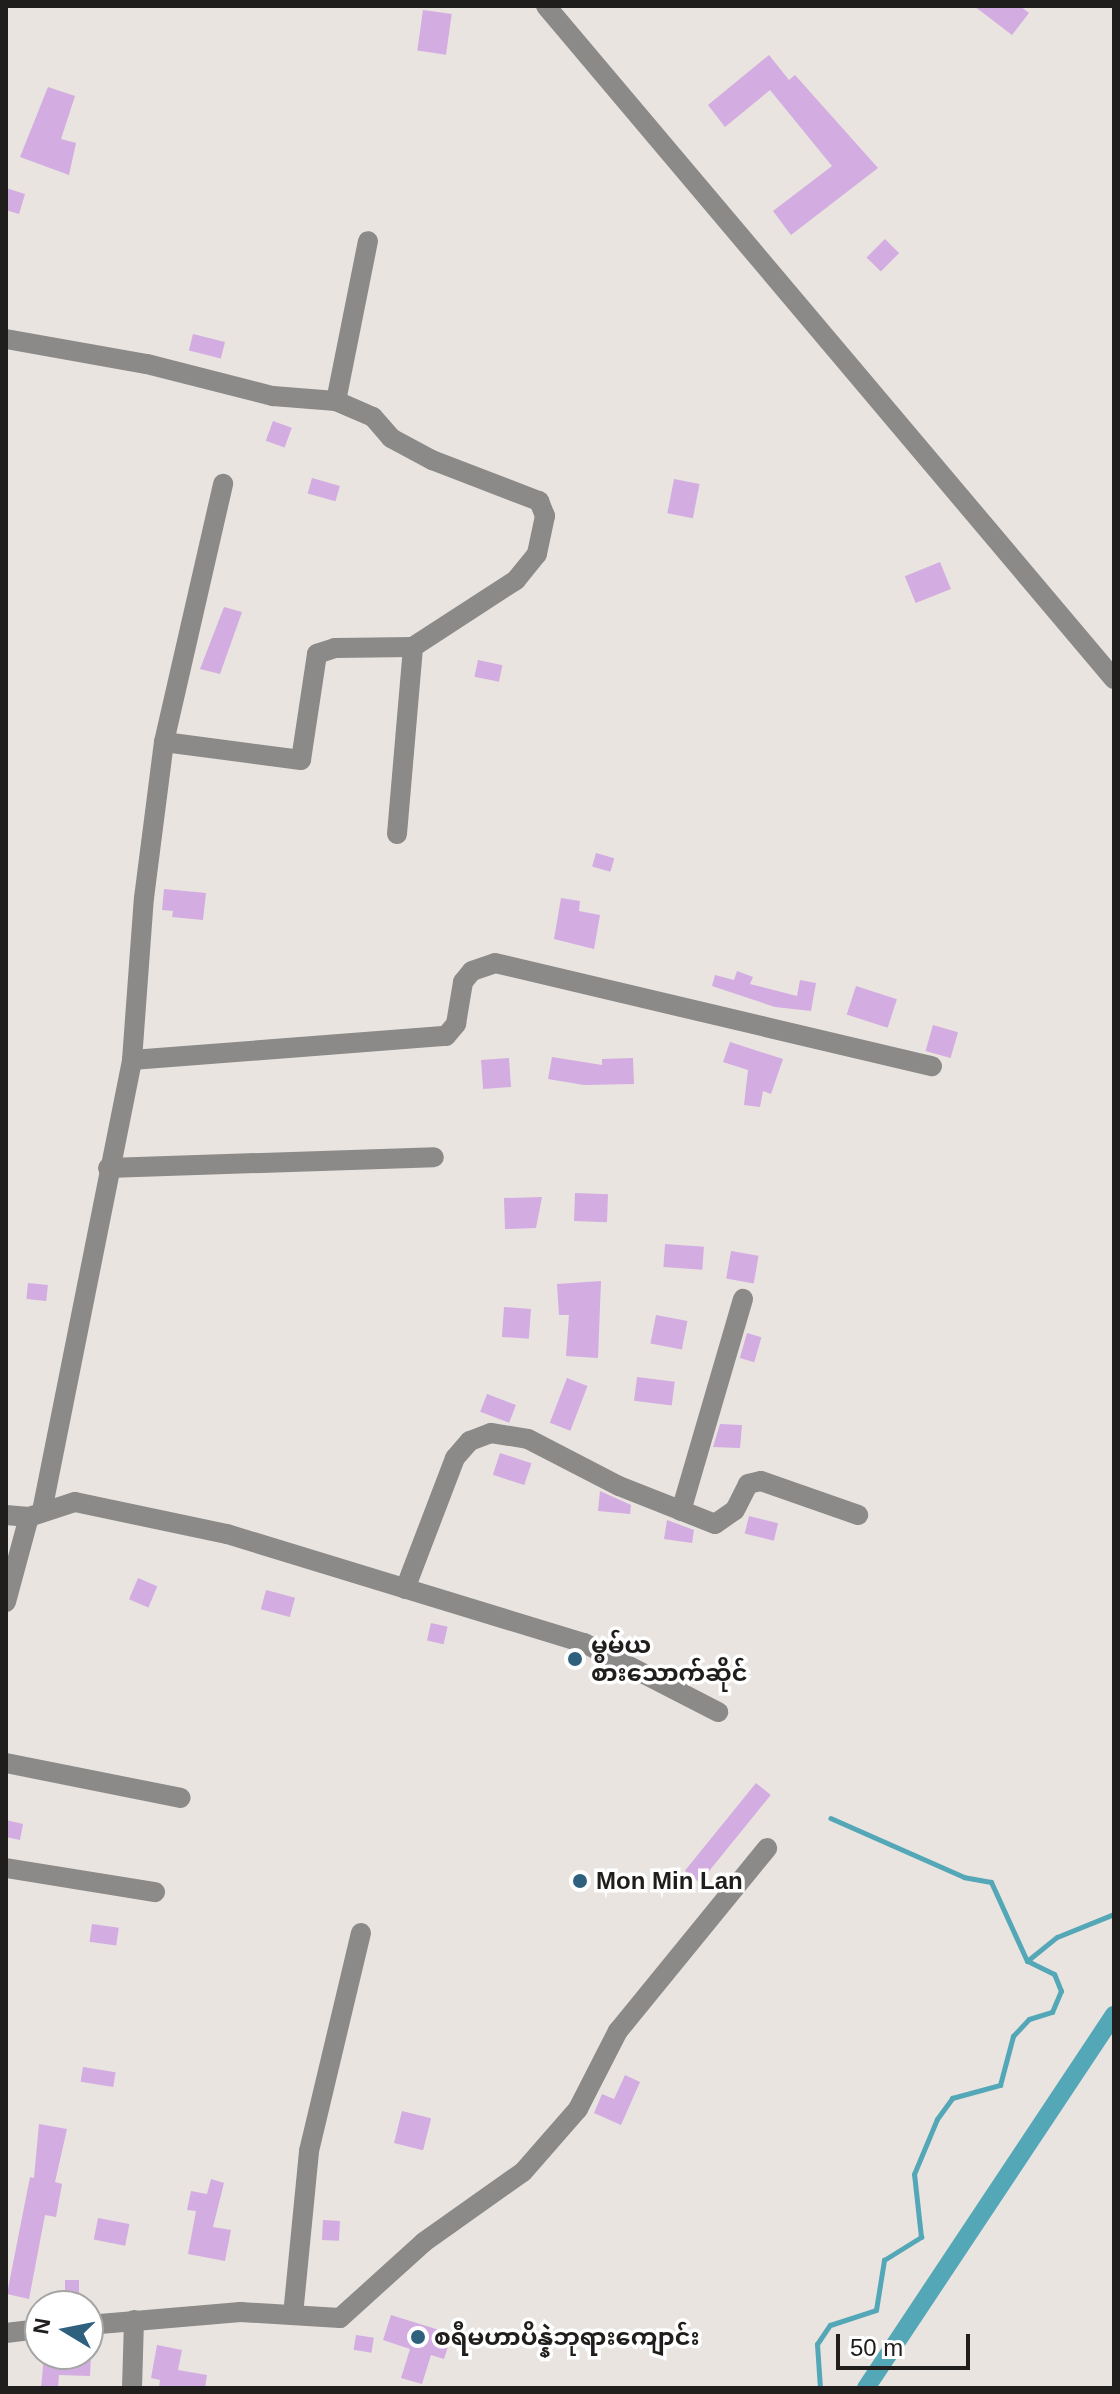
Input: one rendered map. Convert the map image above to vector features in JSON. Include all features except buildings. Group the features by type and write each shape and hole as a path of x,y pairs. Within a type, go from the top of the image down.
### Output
{"street":[{"path":"546,6 1114,679"},
{"path":"336,401 368,241"},
{"path":"6,339 147,364 273,396 336,401 373,417 391,438 432,460 539,501 545,516 537,554 516,580 413,647 335,648 317,654 301,760 164,742"},
{"path":"6,1602 36,1514 132,1060 144,898 164,742 223,484"},
{"path":"397,834 413,647"},
{"path":"132,1060 446,1036 456,1024 463,982 472,971 495,963 932,1066"},
{"path":"108,1168 434,1157"},
{"path":"681,1511 743,1299"},
{"path":"405,1589 455,1458 470,1441 491,1433 528,1439 715,1524 725,1522 748,1484 761,1481 858,1515"},
{"path":"6,1515 36,1514 75,1502 212,1531 584,1643 718,1712"},
{"path":"6,1763 181,1798"},
{"path":"104,2323 240,2312 340,2318 424,2242 523,2172 578,2109 618,2031 767,1848"},
{"path":"6,1868 155,1892"},
{"path":"293,2315 309,2151 361,1933"},
{"path":"132,2388 134,2320"}],"waterway":[{"path":"820,2388 817,2344 830,2325 876,2310 884,2260 921,2237 914,2174 937,2119 952,2098 1000,2085 1013,2036 1029,2019 1052,2012 1061,1991 1054,1974 1027,1961 991,1882 964,1877 830,1818"},
{"path":"1027,1961 1057,1937 1114,1914"},
{"path":"866,2388 1114,2015"}],"place":[{"name":"မွမ်ယ စားသောက်ဆိုင်","path":"575,1659"},
{"name":"Mon Min Lan","path":"580,1881"},
{"name":"စရီမဟာပိန္နဲဘုရားကျောင်း","path":"418,2337"}]}
